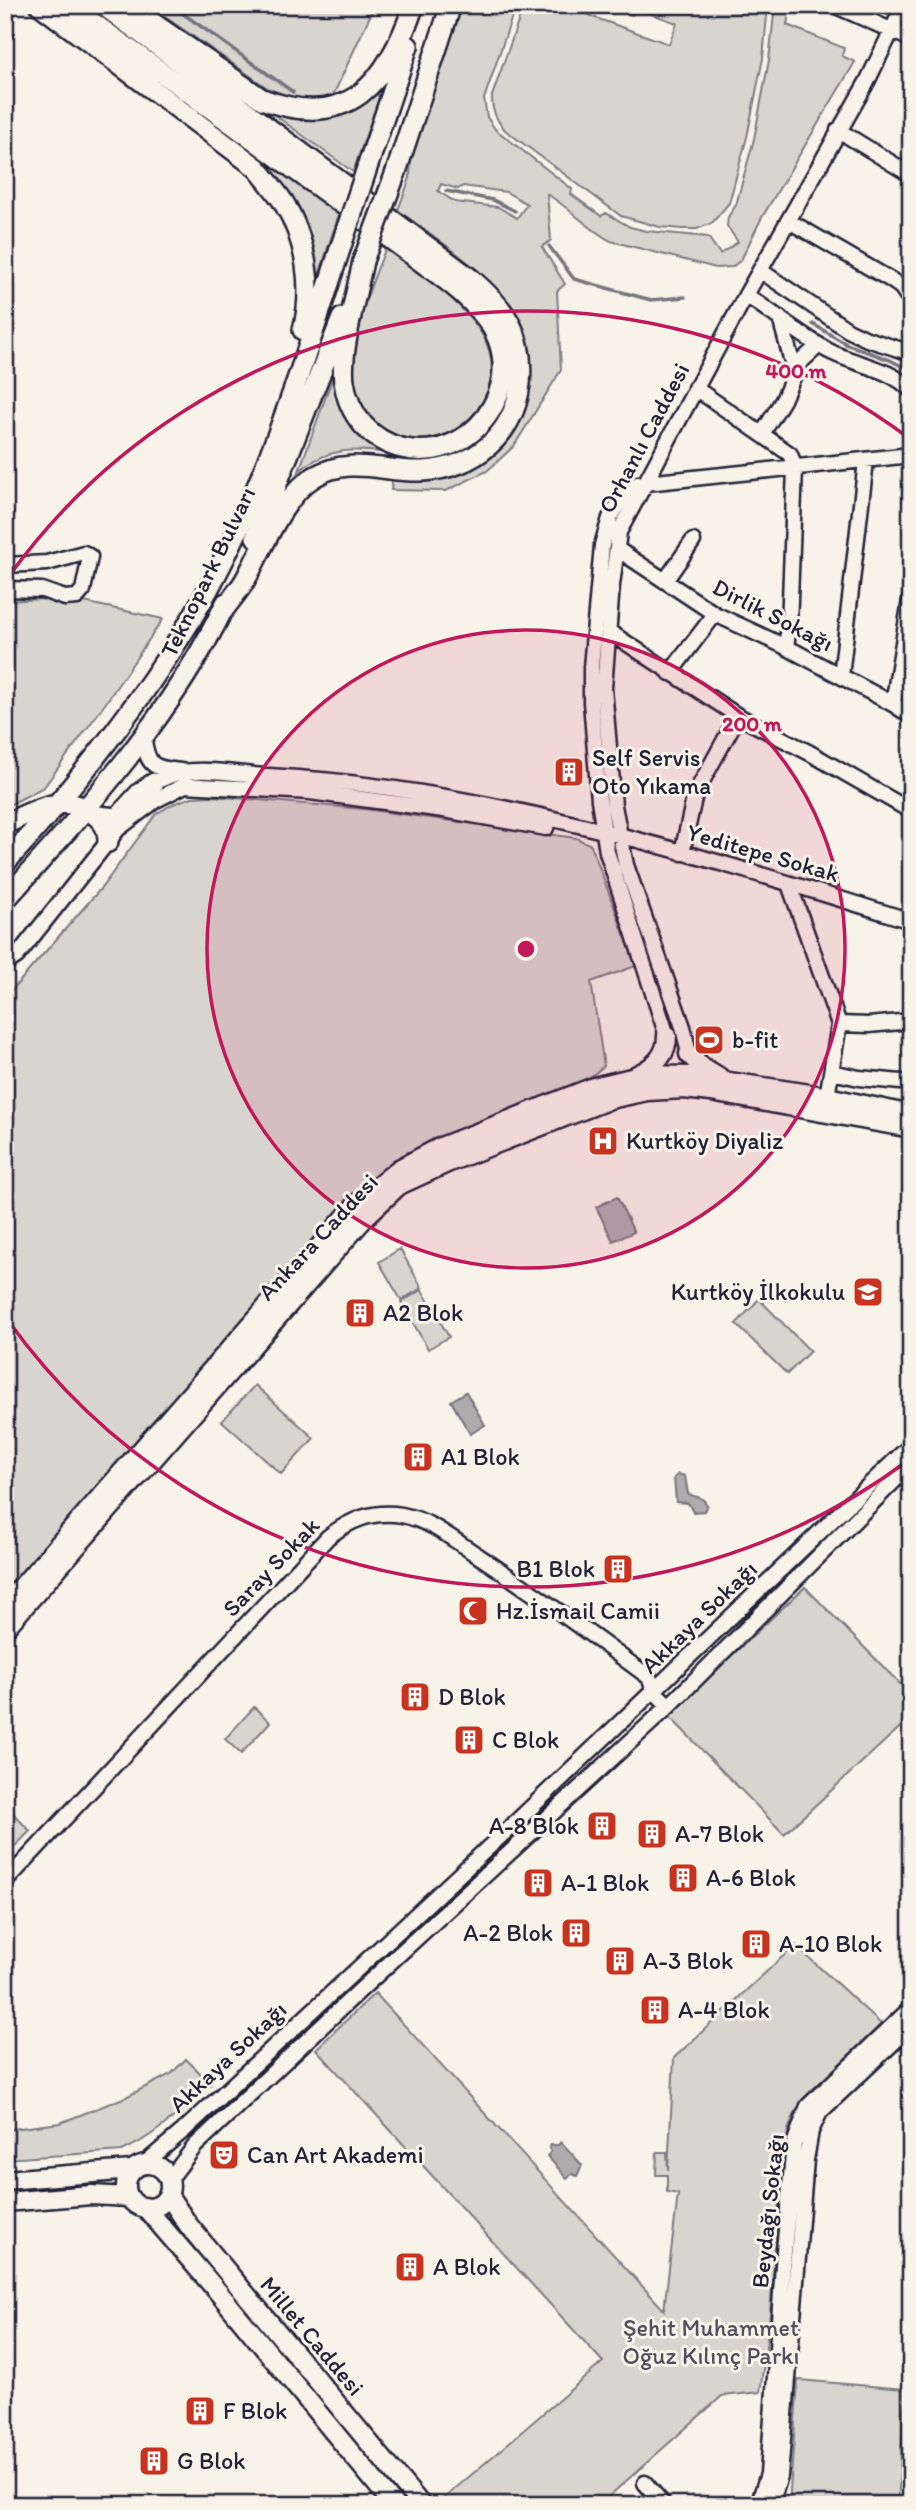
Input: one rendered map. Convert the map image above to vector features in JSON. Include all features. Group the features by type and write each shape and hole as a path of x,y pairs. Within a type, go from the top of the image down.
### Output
{"highway":[{"path":"40,5 257,168 284,203 304,247 308,303 278,429"},
{"path":"68,5 395,242 476,306 498,339 503,361 498,398 482,421 465,438 453,445 428,451 402,448 379,438 369,430 352,408 344,381 343,365 363,261 396,173 451,5"},
{"path":"103,5 471,279 507,316 517,338 521,365 519,393 506,427 492,444 469,459 437,469 422,471 346,465 313,477 296,492 242,585 222,612"},
{"path":"127,5 262,99 283,107 318,110 345,104 374,81 391,60 414,5"},
{"name":"Teknopark Bulvarı","path":"5,863 61,802 136,702 192,617 241,523 309,347 422,5"},
{"name":"Teknopark Bulvarı","path":"5,900 92,812 183,679 222,612 276,490 363,261"},
{"path":"5,824 44,806 61,802 117,818 140,793 154,783"},
{"path":"92,812 107,828 108,842"}],"main road":[{"path":"632,1078 647,1070 662,1056 667,1046 667,1036"},
{"path":"667,1036 678,1080"},
{"path":"678,1080 691,1064 689,1054"},
{"path":"689,1054 701,1066 728,1082"},
{"name":"Ankara Caddesi","path":"5,1606 357,1204 384,1179 414,1160 594,1087 644,1075 678,1080 728,1082 827,1097 911,1115"},
{"name":"Ankara Caddesi","path":"5,1628 366,1216 398,1185 449,1162 610,1099 647,1091 678,1080 710,1092 911,1128"},
{"path":"5,2202 91,2195 129,2197 139,2206 145,2207 158,2205 168,2188 163,2170 158,2166 9,2178"},
{"path":"129,2197 127,2180 138,2167"},
{"name":"Millet Caddesi","path":"168,2188 189,2226 421,2505"},
{"name":"Millet Caddesi","path":"145,2207 219,2292 394,2505"}],"street":[{"path":"834,5 911,39"},
{"name":"Orhanlı Caddesi","path":"689,1054 683,1027 630,878 618,835 605,711 608,631 619,532 746,295 867,82 904,5"},
{"path":"838,130 911,175"},
{"path":"789,221 891,280 901,287 911,301"},
{"path":"761,271 848,330 911,353"},
{"path":"746,295 819,345 848,361 889,375 911,390"},
{"path":"762,434 792,382 795,367 780,318"},
{"path":"795,367 819,345"},
{"path":"695,388 790,454 795,468 786,647"},
{"path":"646,482 911,455"},
{"path":"841,676 866,461"},
{"name":"Orhanlı Caddesi","path":"646,482 625,492 607,525 602,545 591,667 593,728 603,830 611,868 667,1036"},
{"path":"665,581 693,541"},
{"name":"Dirlik Sokağı","path":"617,548 715,614 786,647 911,716"},
{"path":"5,565 47,564 84,553 90,557 83,590 78,597 71,599 42,590 5,589"},
{"path":"893,704 911,594"},
{"path":"670,673 715,614"},
{"path":"608,631 738,716 810,753 911,811"},
{"path":"682,853 695,794 738,716"},
{"path":"143,736 147,758 151,764 165,769 445,804 586,835 603,830"},
{"path":"154,783 178,773 193,772"},
{"path":"5,964 17,956 118,829 156,800 185,785 309,785"},
{"name":"Yeditepe Sokak","path":"603,830 911,921"},
{"path":"789,884 839,1024 827,1097"},
{"path":"839,1024 869,1025 911,1021"},
{"path":"832,1072 859,1078 911,1083"},
{"name":"Akkaya Sokağı","path":"138,2167 183,2131 517,1821 911,1445"},
{"name":"Akkaya Sokağı","path":"168,2188 195,2146 669,1706 911,1464"},
{"name":"Saray Sokak","path":"5,1882 328,1537 364,1516 388,1513 402,1515 433,1526 526,1587 649,1676 654,1691 669,1706"},
{"path":"517,1821 530,1835"},
{"path":"342,1982 356,1994"},
{"name":"Beydağı Sokağı","path":"758,2505 768,2474 784,2251 794,2144 798,2129 808,2106 911,2008"},
{"name":"Beydağı Sokağı","path":"771,2505 780,2476 806,2160 811,2131 820,2112 911,2026"},
{"path":"645,2483 664,2505"}],"green space":[{"path":"148,5 375,5 331,100 298,99 269,89"},
{"path":"461,5 516,5 484,99 487,117 495,129 572,189 571,194 601,216 606,213 630,227 646,231 708,237 720,254 738,242 727,226 728,217 736,205 754,139 769,60 775,5 790,5 787,25 844,48 842,56 855,62 761,219 741,260 732,267 716,268 611,241 547,194 551,240 542,247 565,284 557,291 561,370 514,446 487,471 446,491 391,490 392,476 447,475 528,393 530,362 524,334 511,308 492,285 470,264 398,210 410,178 411,157","holes":["441,184 458,189 463,186 506,192 527,204 517,218 498,207 455,202 438,191"]},
{"path":"524,5 571,5 593,17 669,44 677,23 635,8 632,15 610,5 768,5 763,58 747,137 729,203 712,223 697,229 682,229 660,227 621,216 505,130 495,114 492,96"},
{"path":"376,88 379,98 353,172 254,100 296,116 328,116 344,111"},
{"path":"251,150 341,208 317,281 311,280 281,186"},
{"path":"386,247 439,287 464,310 483,336 491,362 489,386 478,408 461,425 440,436 416,440 392,434 370,418 354,390 351,365 356,331"},
{"path":"336,368 341,391 404,455 362,450 336,452 299,471"},
{"path":"65,598 163,619 44,787 5,807 5,601"},
{"path":"212,796 364,809 576,838 591,845 636,966 591,982 604,1066 574,1090 391,1165 345,1205 5,1590 5,998 102,887 156,814 192,797"},
{"path":"400,1249 422,1288 401,1300 379,1262"},
{"path":"422,1290 449,1337 428,1349 401,1302"},
{"path":"759,1299 810,1351 787,1374 736,1324"},
{"path":"255,1385 314,1438 281,1474 222,1421"},
{"path":"805,1587 911,1695 911,1717 784,1834 668,1715"},
{"path":"254,1707 270,1722 241,1754 225,1739"},
{"path":"5,1805 30,1831 5,1857"},
{"name":"Şehit Muhammet Oğuz Kılınç Parkı","path":"795,1945 881,2024 805,2098 788,2130 760,2392 722,2396 599,2505 448,2505 443,2499 603,2362 316,2049 375,1993 664,2310 678,2194 667,2192 667,2175 656,2175 657,2152 667,2152 668,2170 674,2058"},
{"path":"186,2059 211,2084 169,2121 134,2145 122,2151 5,2159 5,2130 60,2123 126,2097 171,2074"},
{"path":"798,2380 905,2389 898,2505 789,2505"}],"shaded area":[{"path":"617,1197 634,1232 613,1241 596,1207"},
{"path":"466,1392 485,1425 470,1434 451,1401"},
{"path":"678,1474 685,1476 688,1494 705,1502 707,1505 704,1511 693,1512 688,1503 676,1502 674,1478"},
{"path":"561,2142 582,2165 577,2176 572,2174 567,2178 547,2156 551,2152 551,2145"}],"waterway":[{"path":"171,5 293,92"},
{"path":"446,191 493,200 515,211"},
{"path":"549,246 574,279 651,300 685,297"},
{"path":"813,324 846,344 890,360 911,371"}],"place":[{"name":"Self Servis Oto Yıkama","path":"569,772"},
{"name":"b-fit","path":"709,1040"},
{"name":"Kurtköy Diyaliz","path":"603,1141"},
{"name":"Kurtköy İlkokulu","path":"868,1292"},
{"name":"A2 Blok","path":"360,1313"},
{"name":"A1 Blok","path":"418,1457"},
{"name":"B1 Blok","path":"618,1569"},
{"name":"Hz.İsmail Camii","path":"473,1611"},
{"name":"D Blok","path":"415,1697"},
{"name":"C Blok","path":"469,1740"},
{"name":"A-8 Blok","path":"602,1826"},
{"name":"A-7 Blok","path":"652,1834"},
{"name":"A-6 Blok","path":"683,1878"},
{"name":"A-1 Blok","path":"538,1883"},
{"name":"A-2 Blok","path":"576,1933"},
{"name":"A-10 Blok","path":"756,1944"},
{"name":"A-3 Blok","path":"620,1961"},
{"name":"A-4 Blok","path":"655,2010"},
{"name":"Can Art Akademi","path":"224,2155"},
{"name":"A Blok","path":"410,2267"},
{"name":"F Blok","path":"200,2411"},
{"name":"G Blok","path":"154,2461"}]}
